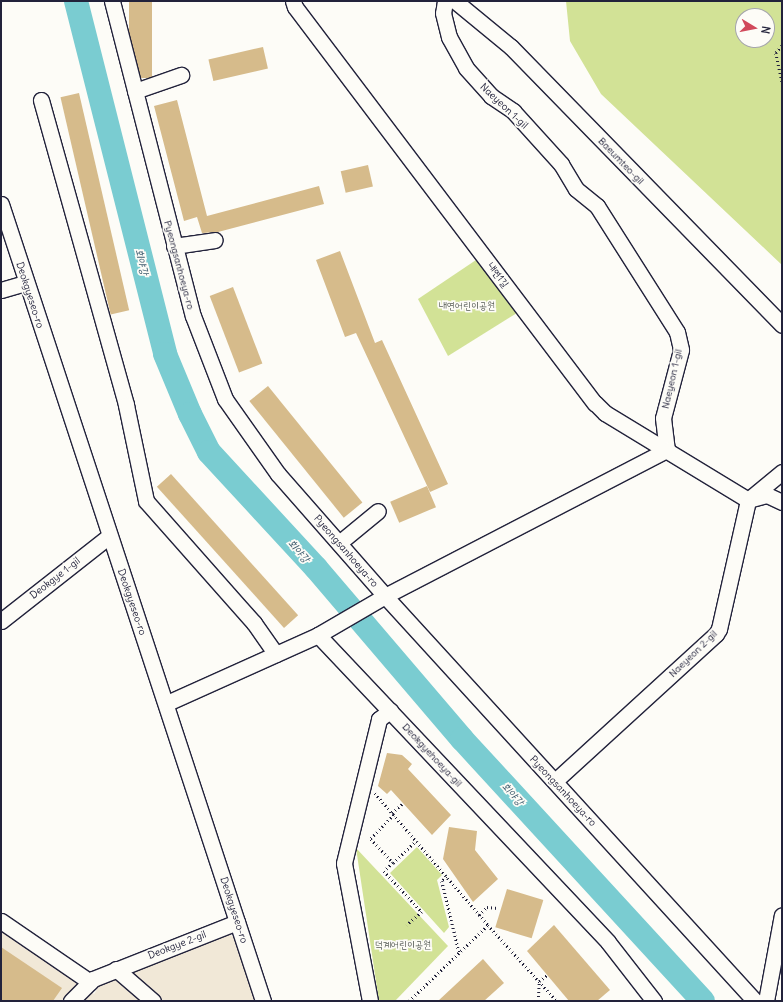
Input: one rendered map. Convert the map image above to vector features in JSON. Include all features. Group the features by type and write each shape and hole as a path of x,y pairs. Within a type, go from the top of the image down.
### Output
{"street":[{"name":"Pyeongsanhoeya-ro","path":"112,1 193,316 225,399 278,474 385,596 755,1001"},
{"name":"내연1길","path":"293,1 295,7 595,403 605,413 748,500"},
{"name":"Naeyeon 1-gil","path":"445,1 443,13 450,37 466,68 491,96 513,111 561,164 576,189 597,206 677,332 681,350 663,418 667,450"},
{"name":"Baeumteo-gil","path":"456,1 511,48 782,325"},
{"path":"135,91 181,75"},
{"path":"41,100 126,405 146,501 254,623 276,654"},
{"name":"Deokgyeseo-ro","path":"1,204 109,536 167,703 263,1001"},
{"path":"174,246 215,240"},
{"path":"1,290 26,283"},
{"path":"167,703 324,631 385,596 667,450"},
{"path":"748,500 782,472"},
{"path":"748,500 767,495 782,502"},
{"name":"Naeyeon 2-gil","path":"555,781 716,634 719,629 748,500"},
{"path":"339,543 378,511"},
{"name":"Deokgye 1-gil","path":"1,621 109,536"},
{"name":"Deokgyehoeya-gil","path":"324,631 390,711 608,942 654,1001"},
{"path":"370,1001 344,863 379,719 390,711"},
{"path":"766,1001 782,915"},
{"path":"1,921 90,982"},
{"name":"Deokgye 2-gil","path":"71,1001 90,982 116,969 237,922"},
{"path":"116,969 147,999"}],"path":[{"path":"782,46 776,53 782,81"},
{"path":"371,788 479,915 557,1001"},
{"path":"393,863 371,839 403,803"},
{"path":"407,925 422,912 384,871 416,841"},
{"path":"447,877 442,881 459,952"},
{"path":"479,915 487,908 498,908"},
{"path":"410,1001 488,925"},
{"path":"539,981 547,975"},
{"path":"538,1001 539,981"}],"shaded area":[{"path":"1,928 94,994 101,983 226,933 234,937 255,1001 1,1001"}],"green space":[{"path":"566,1 782,1 782,265 601,94 570,41"},
{"name":"내연어린이공원","path":"476,260 517,313 448,356 418,299"},
{"path":"417,847 442,875 437,880 449,927 444,933 390,873"},
{"name":"덕계어린이공원","path":"356,848 448,946 395,1001 379,1001"}],"building":[{"path":"129,1 152,1 152,78 129,78"},
{"path":"263,47 268,68 213,81 208,60"},
{"path":"79,93 129,310 111,315 60,97"},
{"path":"177,100 207,216 319,186 324,204 218,232 202,233 197,217 184,221 154,106"},
{"path":"368,165 373,186 346,193 341,171"},
{"path":"340,251 375,343 382,340 448,484 430,492 356,333 345,337 316,260"},
{"path":"233,287 262,364 239,373 210,296"},
{"path":"268,386 362,503 344,518 249,401"},
{"path":"171,474 298,615 284,628 157,487"},
{"path":"427,486 436,507 399,523 390,502"},
{"path":"387,753 402,755 412,764 408,769 451,815 432,835 391,790 387,794 378,786"},
{"path":"449,827 477,831 475,850 498,879 473,902 443,859"},
{"path":"507,889 543,900 532,938 495,927"},
{"path":"554,925 610,990 597,1001 569,1001 527,951"},
{"path":"1,947 62,988 53,1001 1,1001"},
{"path":"483,959 504,983 484,1001 438,1001"}],"waterway":[{"name":"회야강","path":"76,1 165,354 190,414 209,452 316,568 462,739 703,1001"}]}
